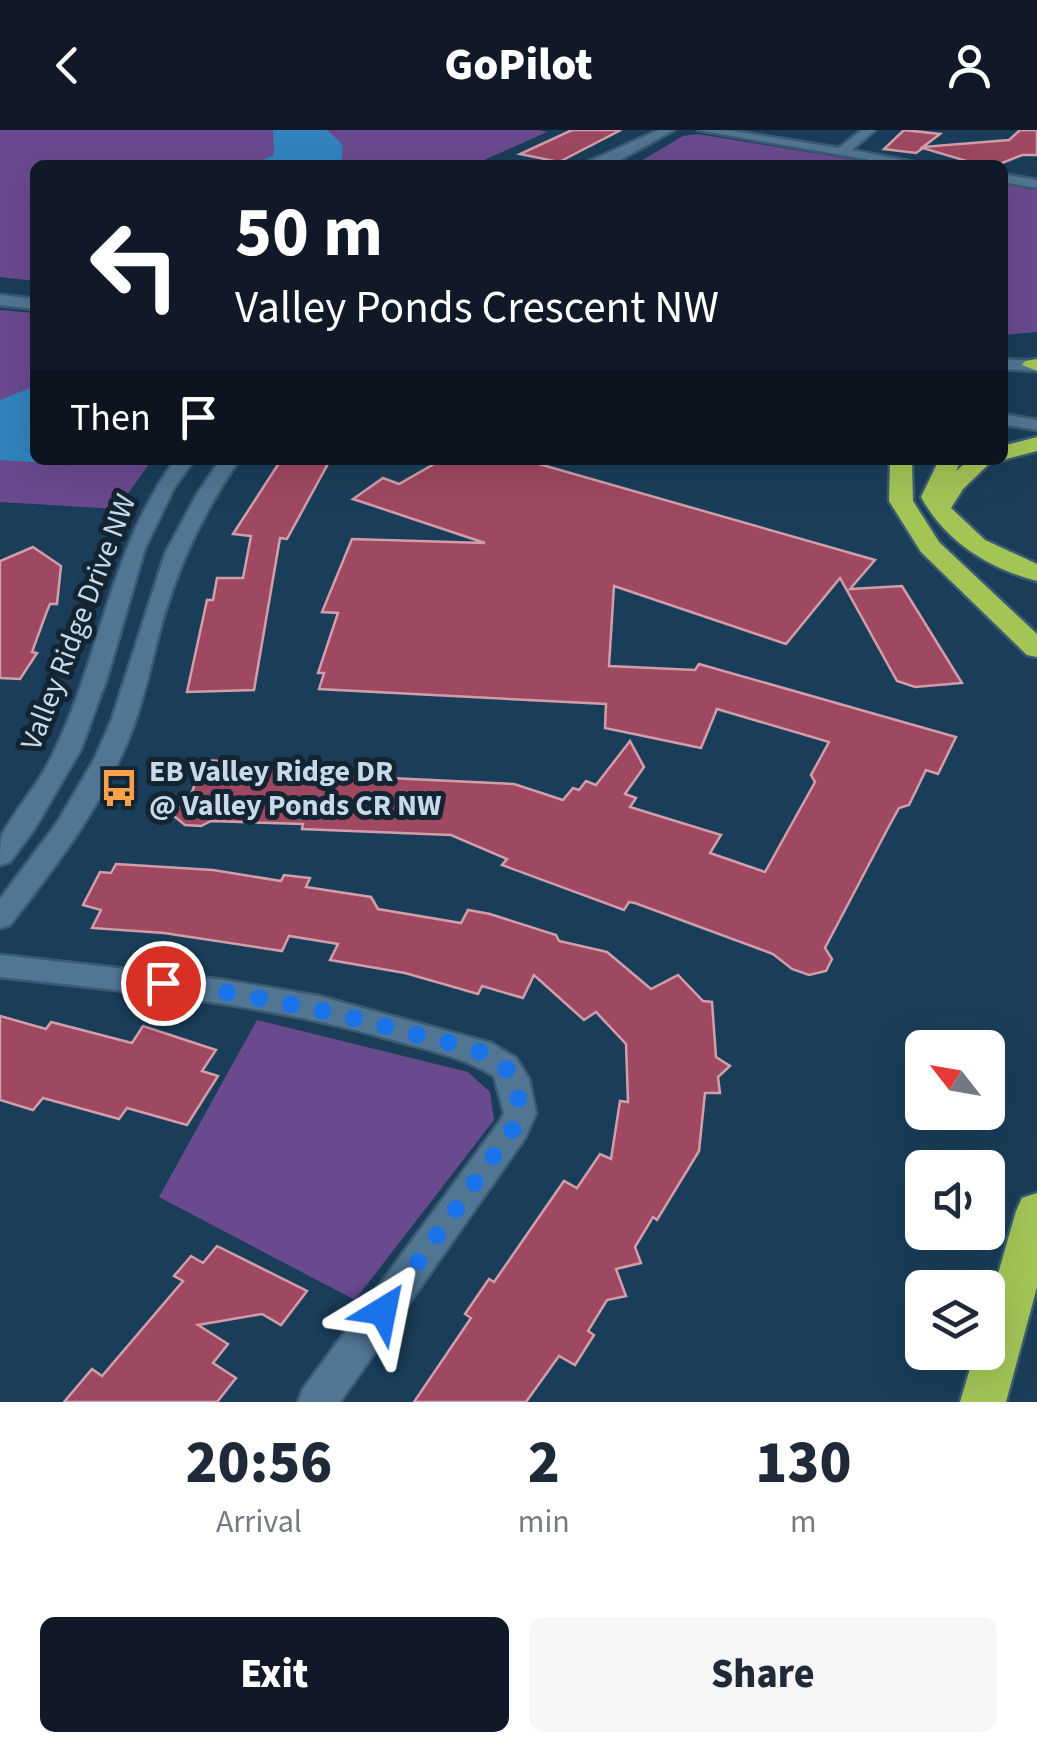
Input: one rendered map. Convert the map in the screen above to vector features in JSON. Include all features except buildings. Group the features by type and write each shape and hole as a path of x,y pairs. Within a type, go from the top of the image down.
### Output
{"highway":[{"path":"1008,432 1037,426"},
{"path":"1008,451 1037,444"},
{"path":"901,465 900,500 930,547 1037,649"},
{"path":"948,465 933,497 956,533 1005,561 1037,572"},
{"path":"941,514 953,486 976,465"},
{"path":"983,1402 1037,1211"}],"street":[{"path":"616,160 668,130"},
{"path":"704,130 891,160"},
{"path":"842,152 868,130"},
{"path":"1008,178 1034,179"},
{"path":"0,287 30,290"},
{"path":"0,300 30,303"},
{"path":"1008,364 1035,365"},
{"path":"1008,420 1037,426"},
{"name":"Valley Ridge Drive NW","path":"0,856 41,800 71,744 86,708 134,548 159,496 181,465"},
{"path":"0,918 68,829 104,766 128,708 152,616 172,562 196,512 227,465"},
{"path":"0,966 209,989 318,1007 480,1052 506,1068 519,1100 520,1113 513,1129 318,1402"}],"shaded area":[{"path":"0,130 547,132 484,160 30,160 30,280 0,277"},
{"path":"698,134 857,160 642,160 683,136"},
{"path":"1008,185 1037,189 1037,332 1008,335"},
{"path":"0,310 30,313 30,465 148,465 117,509 0,502"},
{"path":"257,1020 468,1072 490,1092 494,1120 355,1300 159,1197"}],"water":[{"path":"273,130 327,130 343,145 342,160 262,160 274,155"},
{"path":"30,388 30,462 0,460 0,400"}],"place":[{"name":"EB Valley Ridge DR @ Valley Ponds CR NW","path":"119,788"}],"route":[{"path":"163,983 318,1007 480,1052 506,1068 518,1090 520,1113 513,1129 383,1311"}]}
